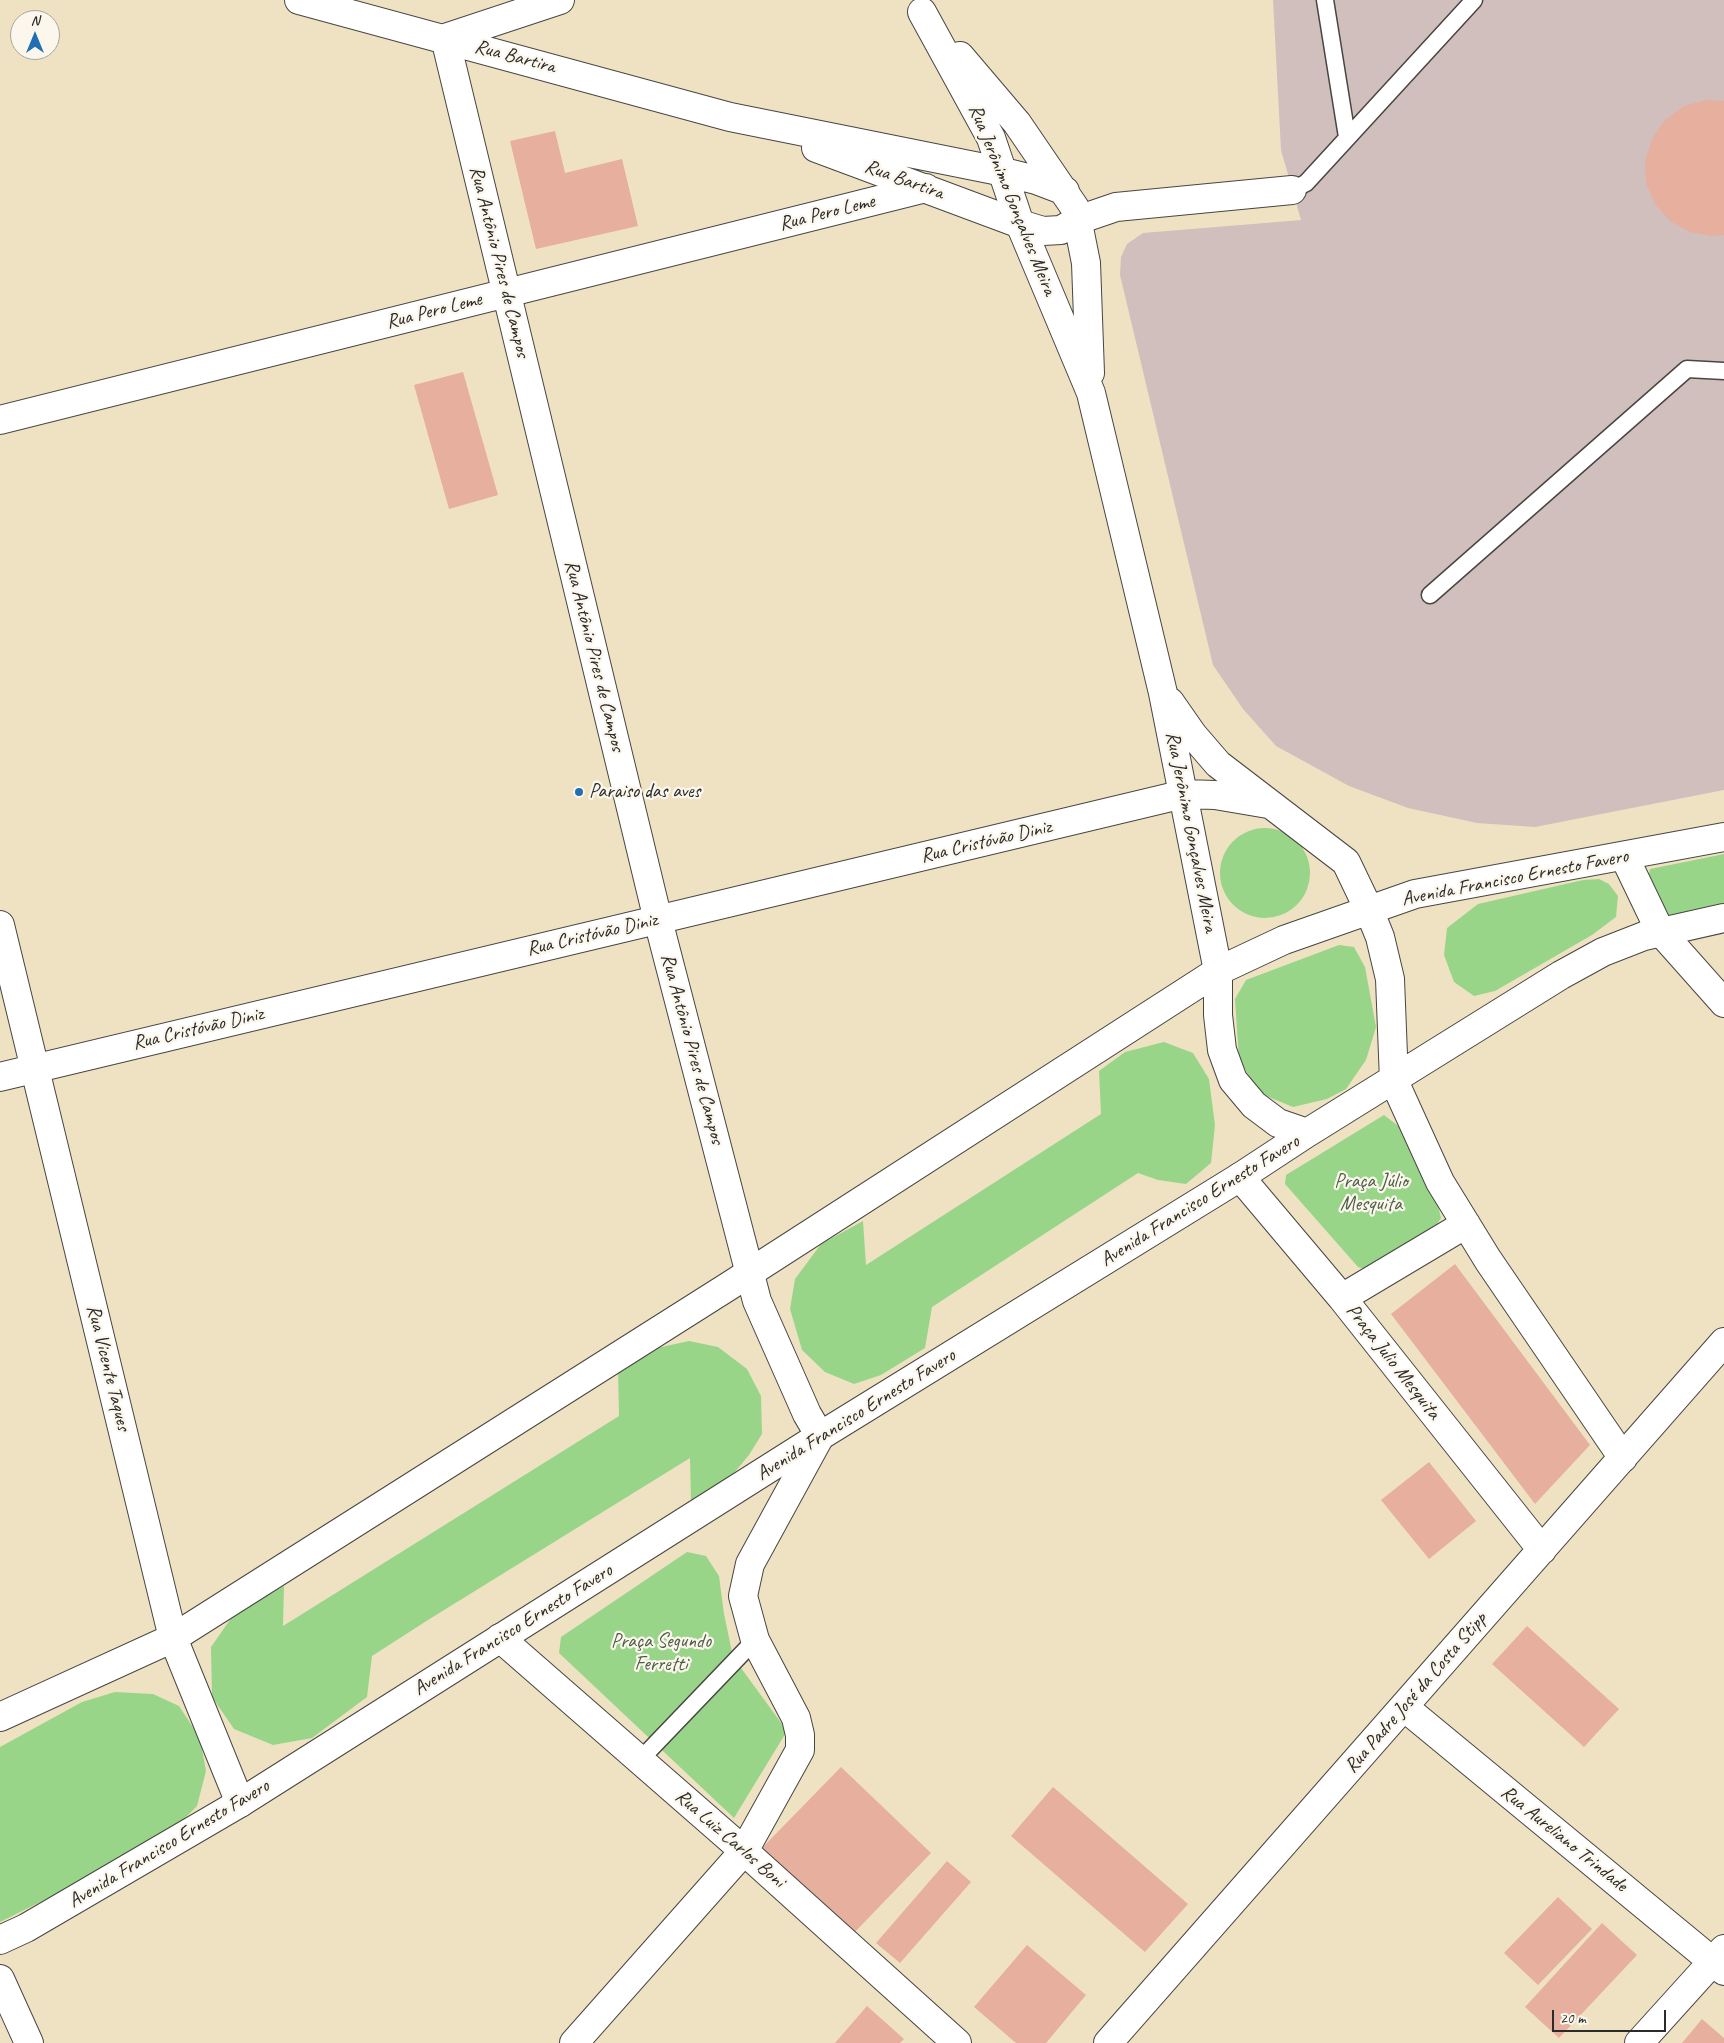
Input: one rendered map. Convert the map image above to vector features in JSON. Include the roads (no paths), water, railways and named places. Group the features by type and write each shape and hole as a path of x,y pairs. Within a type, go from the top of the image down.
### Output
{"street":[{"name":"Rua Bartira","path":"299,0 445,38 730,117 1004,172 1036,180 1065,192"},
{"path":"445,38 560,0"},
{"name":"Rua Jerônimo Gonçalves Meira","path":"916,6 991,138 1020,224 1090,393 1163,693 1184,794 1218,970 1218,1015 1222,1050 1233,1080 1254,1105 1278,1123 1307,1133"},
{"name":"Rua Jerônimo Gonçalves Meira","path":"916,6 1017,123 1076,208 1086,263 1090,393"},
{"name":"Rua Antônio Pires de Campos","path":"445,38 658,920 751,1271 757,1301 807,1414 820,1436"},
{"name":"Rua Bartira","path":"730,117 1043,231 1061,230 1078,220"},
{"name":"Rua Pero Leme","path":"0,420 926,188"},
{"path":"1078,220 1116,207 1292,190"},
{"path":"1065,192 1116,207"},
{"name":"Rua Jerônimo Gonçalves Meira","path":"1163,693 1193,735 1218,764 1346,862 1380,937 1390,979 1394,1081"},
{"name":"Rua Cristóvão Diniz","path":"0,1077 1184,794 1215,795 1270,804"},
{"name":"Avenida Francisco Ernesto Favero","path":"0,1717 173,1638 751,1271 1218,970 1284,940 1415,894 1724,836"},
{"path":"1624,856 1660,931 1724,1003"},
{"name":"Avenida Francisco Ernesto Favero","path":"0,1940 26,1928 240,1803 820,1436 1240,1177 1307,1133 1394,1081 1561,975 1603,952 1660,931 1724,918"},
{"name":"Rua Vicente Taques","path":"0,925 173,1638 240,1803"},
{"path":"1394,1081 1440,1182 1488,1260 1623,1458"},
{"name":"Praça Julio Mesquita","path":"1240,1177 1342,1298 1542,1550"},
{"path":"1342,1298 1466,1224"},
{"name":"Rua Padre José da Costa Stipp","path":"1108,2043 1724,1342"},
{"path":"574,2043 744,1851 800,1750 800,1735 796,1718 755,1640 743,1596 750,1564 820,1436"},
{"name":"Rua Luiz Carlos Boni","path":"500,1638 744,1851 957,2043"},
{"name":"Rua Aureliano Trindade","path":"1404,1707 1720,1960"},
{"path":"1639,2043 1720,1960"},
{"path":"0,1979 29,2043"}],"lane":[{"path":"1325,0 1347,137"},
{"path":"1292,190 1306,183 1474,0"},
{"path":"1430,594 1687,369 1724,371"},
{"path":"640,1760 755,1640"}],"place":[{"name":"Paraiso das aves","path":"579,792"}],"park label":[{"name":"Praça Júlio Mesquita","path":"1371,1194"},
{"name":"Praça Segundo Ferretti","path":"661,1654"}]}
